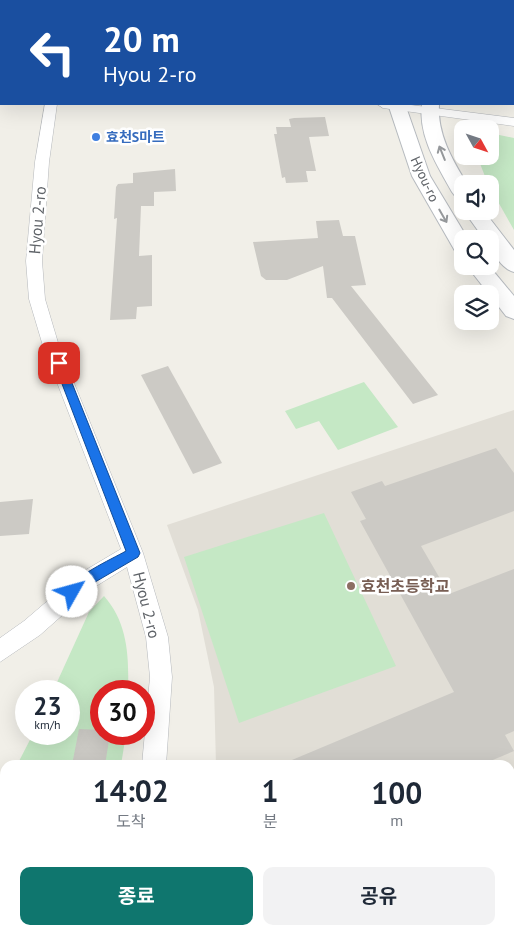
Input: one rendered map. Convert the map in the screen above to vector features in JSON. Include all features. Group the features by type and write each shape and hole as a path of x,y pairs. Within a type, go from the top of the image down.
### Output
{"main road":[{"name":"Hyou-ro","path":"392,105 421,176 454,232"},
{"name":"Hyou-ro","path":"429,108 432,129 454,178"},
{"path":"481,220 514,265"},
{"path":"484,275 514,311"}],"street":[{"name":"Hyou 2-ro","path":"51,105 42,162 34,261 37,299 52,346 134,553 157,637 161,677 158,737 155,760"},
{"path":"392,105 429,108 514,122"},
{"path":"0,651 32,628 86,581 134,553"}],"shaded area":[{"name":"효천초등학교","path":"514,410 514,760 216,760 214,687 198,610 167,525"}],"green space":[{"path":"499,135 514,138 514,230 499,203 499,175 484,175 481,165 499,165"},
{"path":"364,382 398,427 338,450 319,421 296,429 285,411"},
{"path":"324,513 396,666 239,723 184,557"},
{"path":"104,596 118,617 122,629 127,653 128,680 90,680 90,745 124,745 122,760 20,760 27,745 80,745 80,680 58,680 89,612"}],"building":[{"path":"325,117 329,136 309,137 316,171 306,171 308,182 286,183 285,177 282,178 274,134 277,134 276,127 291,127 289,119"},
{"path":"175,169 176,191 154,192 154,206 141,206 139,256 152,255 152,306 137,307 136,319 110,320 117,218 114,219 116,187 118,184 133,183 133,173"},
{"path":"339,220 343,236 355,236 366,285 351,286 438,395 413,404 332,298 327,298 323,266 287,280 266,280 261,276 253,242 318,238 316,221"},
{"path":"168,366 222,463 193,474 141,375"},
{"path":"496,448 514,473 514,511 421,546 449,594 514,569 514,731 505,735 514,751 493,760 292,760 454,692 360,521 366,519 351,492 382,481 385,486"},
{"path":"33,499 29,534 0,536 0,502"},
{"path":"80,729 90,730 90,745 108,745 106,760 73,760 76,745 80,745"}],"place":[{"name":"효천S마트","path":"96,137"},
{"name":"효천초등학교","path":"351,586"}],"route":[{"path":"59,363 134,553 86,581 72,592"}]}
